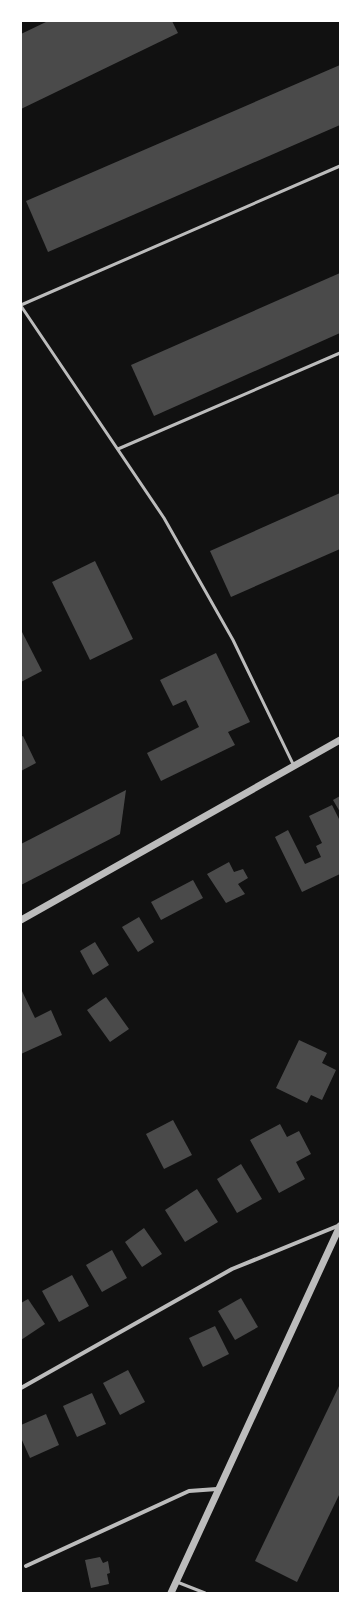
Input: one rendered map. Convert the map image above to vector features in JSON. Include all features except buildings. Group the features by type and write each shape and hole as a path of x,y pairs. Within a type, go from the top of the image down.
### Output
{"street":[{"path":"21,920 340,740"},
{"path":"21,1388 232,1269 340,1225"},
{"path":"170,1593 340,1225"},
{"path":"26,1566 189,1491 217,1489"}],"lane":[{"path":"294,766 225,627 164,518 21,305 340,166"},
{"path":"118,449 340,353"},
{"path":"176,1582 205,1593"}]}
